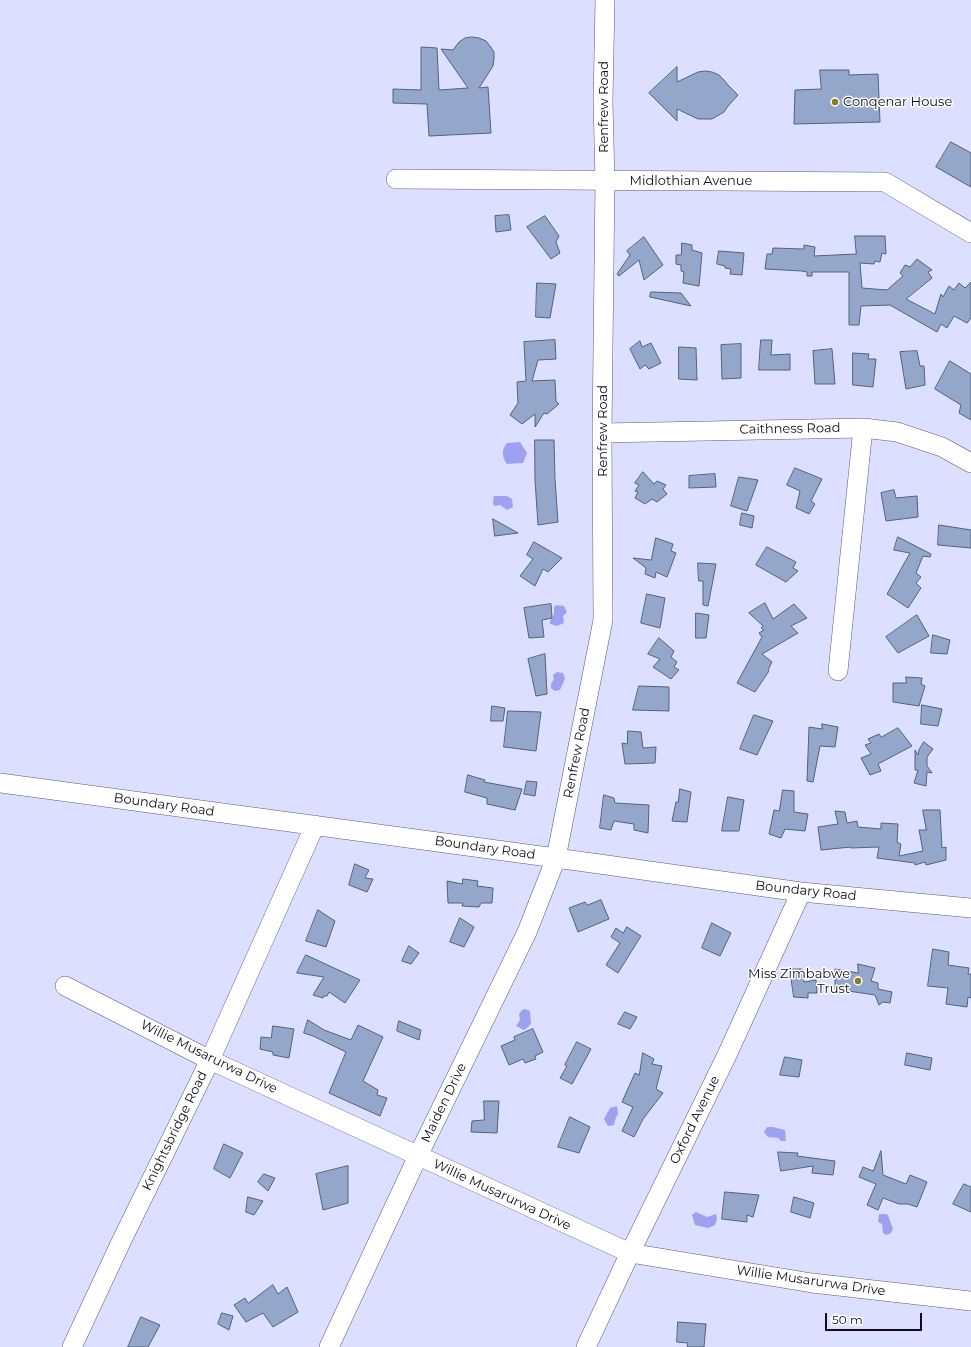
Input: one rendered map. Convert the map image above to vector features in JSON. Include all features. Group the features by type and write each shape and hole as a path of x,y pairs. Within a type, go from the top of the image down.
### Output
{"street":[{"name":"Renfrew Road","path":"556,858 602,620 603,102 605,0"},
{"name":"Midlothian Avenue","path":"396,179 885,182 971,233"},
{"name":"Caithness Road","path":"602,433 863,428 897,432 942,447 971,463"},
{"path":"838,671 863,428"},
{"name":"Boundary Road","path":"0,783 801,892 971,908"},
{"name":"Knightsbridge Road","path":"72,1347 121,1242 210,1060 315,825"},
{"name":"Maiden Drive","path":"329,1347 418,1156 527,932 556,858"},
{"name":"Oxford Avenue","path":"586,1347 630,1253 727,1055 801,892"},
{"name":"Willie Musarurwa Drive","path":"65,986 210,1060 630,1253 812,1283 971,1301"}],"water":[{"path":"520,442 527,453 523,463 507,464 503,454 505,446 507,443"},
{"path":"494,496 507,496 512,499 513,507 507,510 500,505 494,506"},
{"path":"556,605 564,606 567,612 563,616 564,623 557,626 550,624 554,614 554,607"},
{"path":"557,672 563,673 565,678 560,690 555,691 551,688 551,684 554,679 553,675"},
{"path":"525,1009 530,1011 531,1024 524,1030 516,1026 520,1020 519,1014"},
{"path":"617,1106 618,1114 614,1125 608,1126 604,1119 610,1108"},
{"path":"767,1127 785,1130 786,1141 768,1137 764,1132"},
{"path":"696,1212 707,1217 716,1214 717,1219 715,1225 708,1228 695,1225 692,1215"},
{"path":"879,1214 888,1215 893,1229 891,1233 886,1235 883,1233 882,1224 878,1222"}],"building":[{"path":"472,37 486,41 494,52 493,66 479,88 488,87 491,133 429,136 427,104 393,103 393,89 421,90 421,47 437,48 439,90 468,88 441,49 453,50 459,42 465,38"},
{"path":"677,67 677,82 698,72 712,72 719,75 738,95 724,112 712,119 698,119 677,109 677,121 649,93"},
{"path":"820,70 849,70 849,75 878,74 880,122 794,124 795,90 821,89"},
{"path":"951,142 971,153 971,187 936,167"},
{"path":"509,215 511,230 496,232 495,216"},
{"path":"545,216 559,236 556,242 560,253 551,259 527,227"},
{"path":"855,236 885,236 886,254 882,253 880,262 875,261 874,264 860,263 862,288 887,290 903,276 900,273 905,265 910,267 917,259 932,270 928,272 932,278 906,299 935,314 941,294 943,297 949,286 954,290 959,283 965,288 971,282 971,318 967,323 954,316 947,328 941,324 937,332 890,305 861,306 859,325 849,325 849,272 812,272 812,276 807,276 807,272 802,271 765,269 767,254 772,254 773,248 804,249 804,245 815,247 814,256 856,254"},
{"path":"644,237 663,265 644,280 639,260 619,276 617,274 630,255 627,251"},
{"path":"682,243 692,245 692,250 702,253 699,286 683,283 684,272 681,271 681,265 676,264 676,255 681,255"},
{"path":"719,251 744,253 742,275 730,274 731,269 717,264"},
{"path":"537,283 556,284 550,318 536,317"},
{"path":"651,292 681,293 691,306 650,297"},
{"path":"555,340 556,359 538,360 532,381 555,380 556,401 559,404 547,414 544,413 535,427 535,414 522,424 510,415 518,403 517,382 526,381 524,342"},
{"path":"761,340 772,340 771,355 790,354 790,370 759,370"},
{"path":"640,341 642,347 651,343 661,363 649,369 645,365 640,369 630,349"},
{"path":"741,344 741,378 722,379 721,345"},
{"path":"679,347 696,348 697,380 679,379"},
{"path":"832,349 835,384 815,384 813,351"},
{"path":"917,351 920,366 924,366 925,385 906,389 900,352"},
{"path":"853,353 869,354 868,359 876,359 873,387 853,385"},
{"path":"950,361 971,374 971,420 959,413 961,405 935,389"},
{"path":"535,440 554,440 558,522 538,525 535,480"},
{"path":"795,468 822,479 811,501 815,504 809,514 796,508 800,491 787,485"},
{"path":"643,472 654,484 657,481 666,485 663,489 667,494 657,502 652,499 645,504 635,498 638,492 635,491 639,485 635,483"},
{"path":"715,474 716,487 689,488 689,476"},
{"path":"739,477 758,480 747,511 731,506"},
{"path":"894,490 896,498 917,496 918,517 886,521 881,493"},
{"path":"742,513 754,516 752,528 740,525"},
{"path":"493,519 518,533 495,536"},
{"path":"939,525 971,530 971,548 938,545"},
{"path":"898,537 931,554 930,557 923,556 916,573 921,577 916,583 921,588 908,608 887,594 910,553 894,550"},
{"path":"656,538 673,544 671,551 676,553 667,577 656,572 655,578 645,574 646,568 633,558 651,560"},
{"path":"534,542 562,558 548,572 543,569 535,586 520,576 533,559 527,555"},
{"path":"767,547 796,562 793,568 798,571 786,582 756,565"},
{"path":"698,563 716,564 708,606 703,605 703,581 699,581"},
{"path":"647,594 665,598 660,628 641,623"},
{"path":"765,603 773,619 794,604 807,618 791,626 798,633 762,654 772,662 768,670 769,671 755,692 737,683 762,637 759,633 764,630 761,628 763,626 749,613"},
{"path":"551,604 552,618 542,620 544,637 529,638 524,608"},
{"path":"696,613 709,615 706,638 696,638"},
{"path":"917,615 929,636 898,653 886,637"},
{"path":"933,635 950,640 947,654 931,653"},
{"path":"659,638 674,651 671,657 677,662 674,667 679,670 671,679 653,667 660,659 648,654"},
{"path":"545,654 547,694 536,696 528,659"},
{"path":"906,677 922,678 921,684 925,686 919,706 893,702 893,683 906,683"},
{"path":"639,686 669,687 669,711 633,710"},
{"path":"922,705 942,709 938,726 921,724"},
{"path":"492,706 505,708 503,721 491,721"},
{"path":"508,711 541,712 536,751 504,747"},
{"path":"754,715 773,721 757,755 740,749"},
{"path":"822,724 838,727 835,747 820,746 813,782 807,781 809,727 822,729"},
{"path":"898,728 912,746 878,764 881,771 870,775 861,758 871,754 865,745 871,743 868,739 879,734 881,737"},
{"path":"628,731 641,732 643,748 656,747 655,763 625,764 622,743 627,744"},
{"path":"924,742 933,749 927,757 927,766 932,773 927,772 926,786 914,783 918,770 915,770 915,750 918,755"},
{"path":"468,775 485,780 484,782 522,789 515,810 487,804 487,798 465,792"},
{"path":"527,781 537,782 535,796 524,794"},
{"path":"680,789 691,792 687,822 672,821 676,802 678,802"},
{"path":"783,790 794,791 794,812 808,814 805,831 785,829 781,838 769,834 774,810 779,811"},
{"path":"604,795 614,798 615,803 649,805 648,833 634,830 634,824 614,821 611,830 600,828"},
{"path":"728,797 744,800 739,831 722,831"},
{"path":"923,810 940,810 942,848 946,847 946,860 926,865 925,862 915,865 915,863 877,858 879,847 851,847 821,850 818,827 838,824 835,811 845,812 847,823 857,821 858,827 881,829 881,823 898,824 897,842 901,844 899,856 923,851 919,830 926,830"},
{"path":"355,864 369,870 365,878 373,879 367,892 349,885"},
{"path":"463,879 478,881 477,886 493,888 492,903 481,903 479,907 462,906 463,903 448,903 447,881 462,884"},
{"path":"601,900 609,919 578,932 569,908 585,902 587,905"},
{"path":"318,910 335,921 326,947 306,941"},
{"path":"460,918 474,927 464,947 450,942"},
{"path":"712,923 731,933 720,956 702,948"},
{"path":"627,927 641,936 618,973 606,965 620,943 611,937 616,928 623,933"},
{"path":"409,946 419,953 411,964 402,961"},
{"path":"933,949 949,952 948,965 969,968 968,974 971,974 971,998 968,997 967,1007 946,1004 948,988 928,986"},
{"path":"306,955 360,980 345,1003 329,992 327,996 324,996 323,998 313,995 324,977 297,973"},
{"path":"858,964 875,968 871,981 878,983 878,989 892,992 890,1003 883,1002 879,1005 875,995 835,989 835,969 858,973"},
{"path":"790,969 802,969 804,982 816,980 817,993 808,993 808,998 794,997"},
{"path":"625,1012 637,1017 630,1029 618,1024"},
{"path":"308,1020 324,1030 351,1040 358,1025 383,1037 363,1081 378,1090 377,1095 387,1098 380,1116 329,1093 346,1052 304,1033"},
{"path":"399,1021 421,1030 419,1040 397,1031"},
{"path":"273,1026 294,1029 289,1058 273,1055 273,1052 260,1049 261,1037 271,1038"},
{"path":"533,1029 543,1052 535,1056 536,1059 525,1063 523,1059 509,1065 501,1046 515,1040 514,1037"},
{"path":"577,1042 591,1049 572,1084 560,1078 567,1066 565,1065"},
{"path":"643,1053 654,1059 652,1064 662,1066 656,1089 663,1093 643,1119 634,1137 622,1131 633,1107 622,1102 635,1073 639,1075"},
{"path":"907,1053 932,1058 930,1070 905,1065"},
{"path":"785,1057 802,1060 799,1077 780,1075"},
{"path":"484,1101 499,1101 497,1133 471,1132 472,1121 484,1120"},
{"path":"570,1117 590,1127 579,1153 558,1147"},
{"path":"224,1144 243,1153 230,1178 214,1169"},
{"path":"881,1151 883,1175 906,1184 910,1175 927,1182 917,1207 908,1204 899,1204 883,1198 878,1210 867,1205 876,1184 859,1177 863,1167 873,1171"},
{"path":"778,1152 798,1153 797,1156 835,1161 833,1175 812,1173 813,1166 781,1171"},
{"path":"348,1166 348,1203 323,1210 316,1174"},
{"path":"264,1174 275,1178 268,1191 258,1182"},
{"path":"964,1184 971,1187 971,1212 953,1204"},
{"path":"725,1192 759,1195 753,1217 747,1215 747,1222 722,1219"},
{"path":"248,1197 263,1201 254,1215 246,1212"},
{"path":"794,1197 814,1203 810,1218 791,1212"},
{"path":"273,1285 278,1294 287,1287 298,1312 273,1327 263,1313 246,1322 234,1305 245,1298 248,1303"},
{"path":"222,1313 233,1316 229,1330 218,1324"},
{"path":"141,1317 160,1325 148,1347 128,1347"},
{"path":"678,1322 706,1324 704,1347 687,1347 688,1343 677,1342"}],"place":[{"name":"Conqenar House","path":"835,102"},
{"name":"Miss Zimbabwe Trust","path":"858,981"}]}
